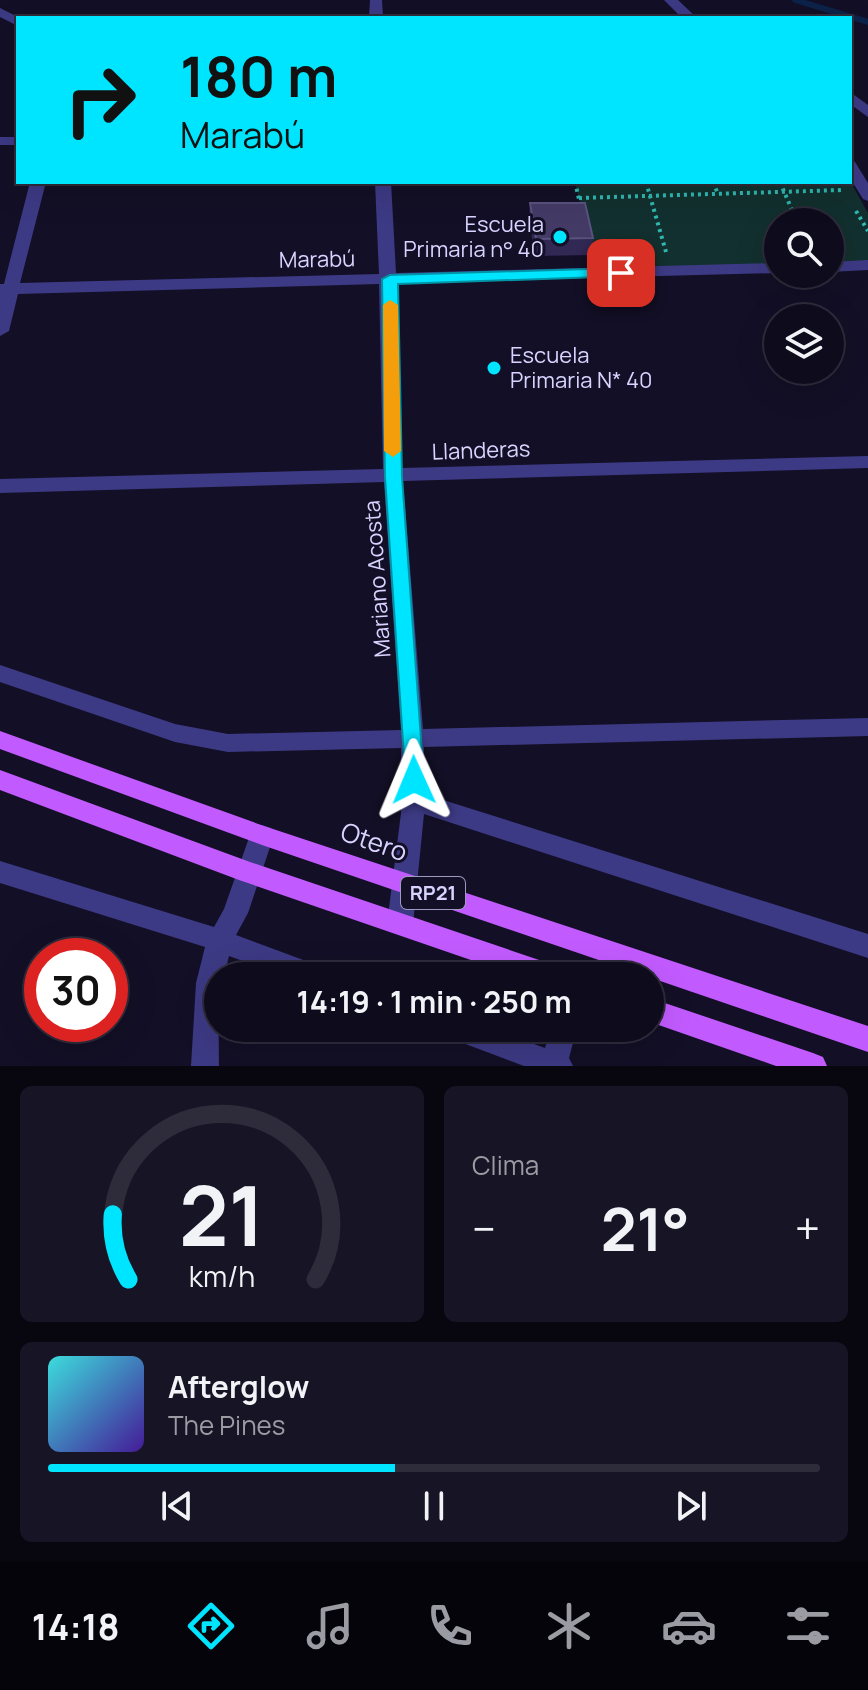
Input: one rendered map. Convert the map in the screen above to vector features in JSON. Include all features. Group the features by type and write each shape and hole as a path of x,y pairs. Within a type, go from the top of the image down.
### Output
{"main road":[{"name":"Otero","path":"0,740 262,835 868,1039"},
{"name":"RP21","path":"0,780 248,872 510,962"},
{"path":"664,1015 813,1066"}],"street":[{"path":"670,0 688,16"},
{"path":"852,98 868,116"},
{"path":"852,168 868,196"},
{"path":"0,331 5,288 37,184"},
{"name":"Mariano Acosta","path":"383,184 390,279 393,477 413,736 414,801 408,885 400,924"},
{"path":"844,266 868,265"},
{"name":"Marabú","path":"5,288 764,268"},
{"name":"Llanderas","path":"0,486 868,462"},
{"path":"0,673 175,733 228,743 868,727"},
{"path":"414,801 868,946"},
{"path":"205,1066 209,983 220,940 235,913 262,835"},
{"path":"0,872 220,940 279,962"},
{"path":"494,1042 556,1065 561,1042"}],"path":[{"path":"576,184 584,220"},
{"path":"647,184 666,252 651,253"},
{"path":"714,184 718,194"},
{"path":"781,184 791,208"},
{"path":"579,198 844,190"}],"green space":[{"path":"575,184 852,184 868,213 868,261 844,262 844,208 764,208 764,264 595,270"}],"building":[{"path":"530,203 585,203 593,238 536,239"}],"waterway":[{"path":"795,0 848,16"},
{"path":"852,17 868,22"}],"slow traffic":[{"path":"390,305 393,451"}],"place":[{"name":"Escuela Primaria n° 40","path":"560,237"},
{"name":"Escuela Primaria N* 40","path":"494,368"}],"route":[{"path":"414,780 393,477 390,279 621,273"}]}
